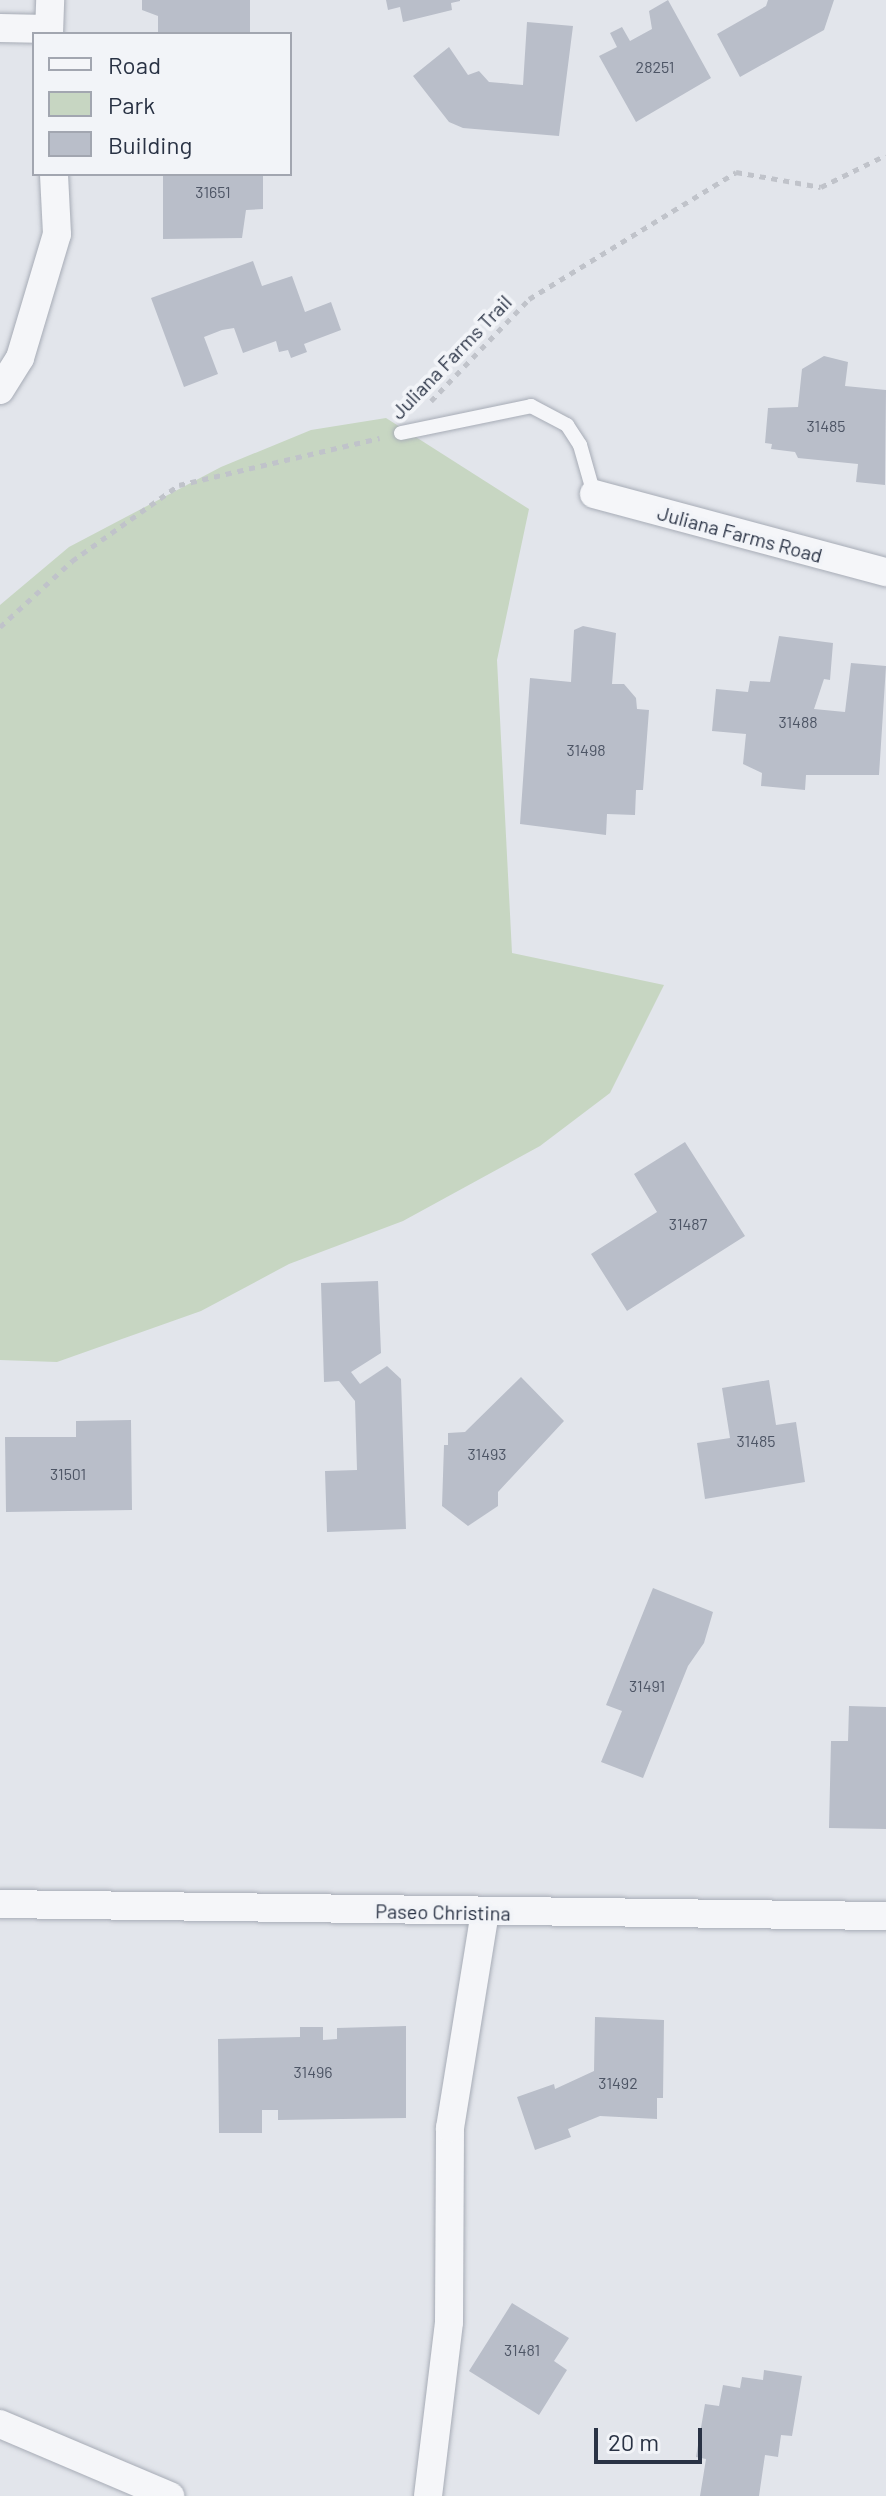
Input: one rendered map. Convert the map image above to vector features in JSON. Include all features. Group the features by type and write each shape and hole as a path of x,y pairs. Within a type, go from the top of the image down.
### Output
{"street":[{"path":"0,28 48,32 50,0"},
{"path":"0,390 20,358 57,234 54,176"},
{"name":"Juliana Farms Road","path":"594,494 886,572"},
{"name":"Paseo Christina","path":"0,1904 485,1913 886,1916"},
{"path":"428,2496 449,2322 450,2128 485,1913"},
{"path":"0,2424 161,2492"}],"lane":[{"path":"401,433 531,406 567,425 580,445 594,494"}],"path":[{"name":"Juliana Farms Trail","path":"0,627 72,561 179,485 401,433 529,299 736,172 821,187 886,155"}],"green space":[{"path":"386,418 529,509 497,660 512,953 664,985 610,1093 540,1146 403,1221 289,1264 201,1311 57,1362 0,1360 0,605 69,547 221,467 311,430"}],"building":[{"path":"142,0 250,0 250,32 158,32 158,16 142,10"},
{"path":"386,0 460,1 451,3 452,10 403,22 400,7 388,10"},
{"path":"668,0 711,78 636,122 599,56 617,47 610,33 622,27 630,41 652,29 649,11"},
{"path":"768,0 834,0 824,30 740,77 717,34 766,6"},
{"path":"527,22 573,26 559,136 463,128 449,122 413,76 449,47 468,75 479,71 489,82 523,85"},
{"path":"163,176 263,176 263,209 246,210 242,238 163,239"},
{"path":"253,261 262,286 292,276 305,312 331,302 341,330 304,344 307,352 291,358 288,350 279,352 276,341 243,353 234,328 222,330 204,337 218,374 184,387 151,298"},
{"path":"824,356 848,362 845,386 886,390 885,485 856,482 858,464 798,458 795,452 771,449 772,444 765,443 768,408 798,407 802,369"},
{"path":"583,626 616,633 612,684 624,684 636,698 637,709 649,710 643,790 636,790 635,815 607,814 606,835 520,824 530,678 571,682 574,630"},
{"path":"779,636 833,643 830,680 824,679 814,709 845,712 851,663 886,666 879,775 806,775 805,790 761,786 762,773 743,764 746,734 712,731 716,689 748,692 750,681 770,682"},
{"path":"685,1142 745,1236 627,1311 591,1254 657,1212 634,1174"},
{"path":"378,1281 381,1353 351,1372 360,1384 387,1366 401,1379 406,1529 327,1532 325,1471 357,1470 355,1401 339,1381 324,1382 321,1283"},
{"path":"521,1377 564,1421 498,1492 498,1506 468,1526 442,1506 444,1445 448,1445 448,1433 465,1432"},
{"path":"769,1380 776,1425 796,1422 805,1482 705,1499 697,1443 730,1438 722,1388"},
{"path":"131,1420 132,1510 6,1512 5,1437 76,1437 76,1421"},
{"path":"653,1588 713,1612 704,1643 688,1666 643,1778 601,1762 622,1711 606,1705"},
{"path":"849,1706 886,1707 886,1829 829,1828 831,1741 848,1741"},
{"path":"595,2017 664,2020 663,2098 657,2098 657,2119 600,2116 568,2129 571,2137 535,2150 517,2097 554,2084 555,2089 594,2071"},
{"path":"406,2026 406,2118 278,2120 278,2110 262,2110 262,2133 219,2133 218,2039 300,2037 300,2027 323,2027 323,2040 337,2039 337,2028"},
{"path":"512,2303 569,2338 554,2361 567,2370 539,2415 469,2371"},
{"path":"764,2370 802,2376 792,2436 781,2435 778,2457 765,2455 759,2496 700,2496 706,2459 696,2457 705,2404 719,2406 723,2385 740,2388 742,2377 763,2380"}]}
